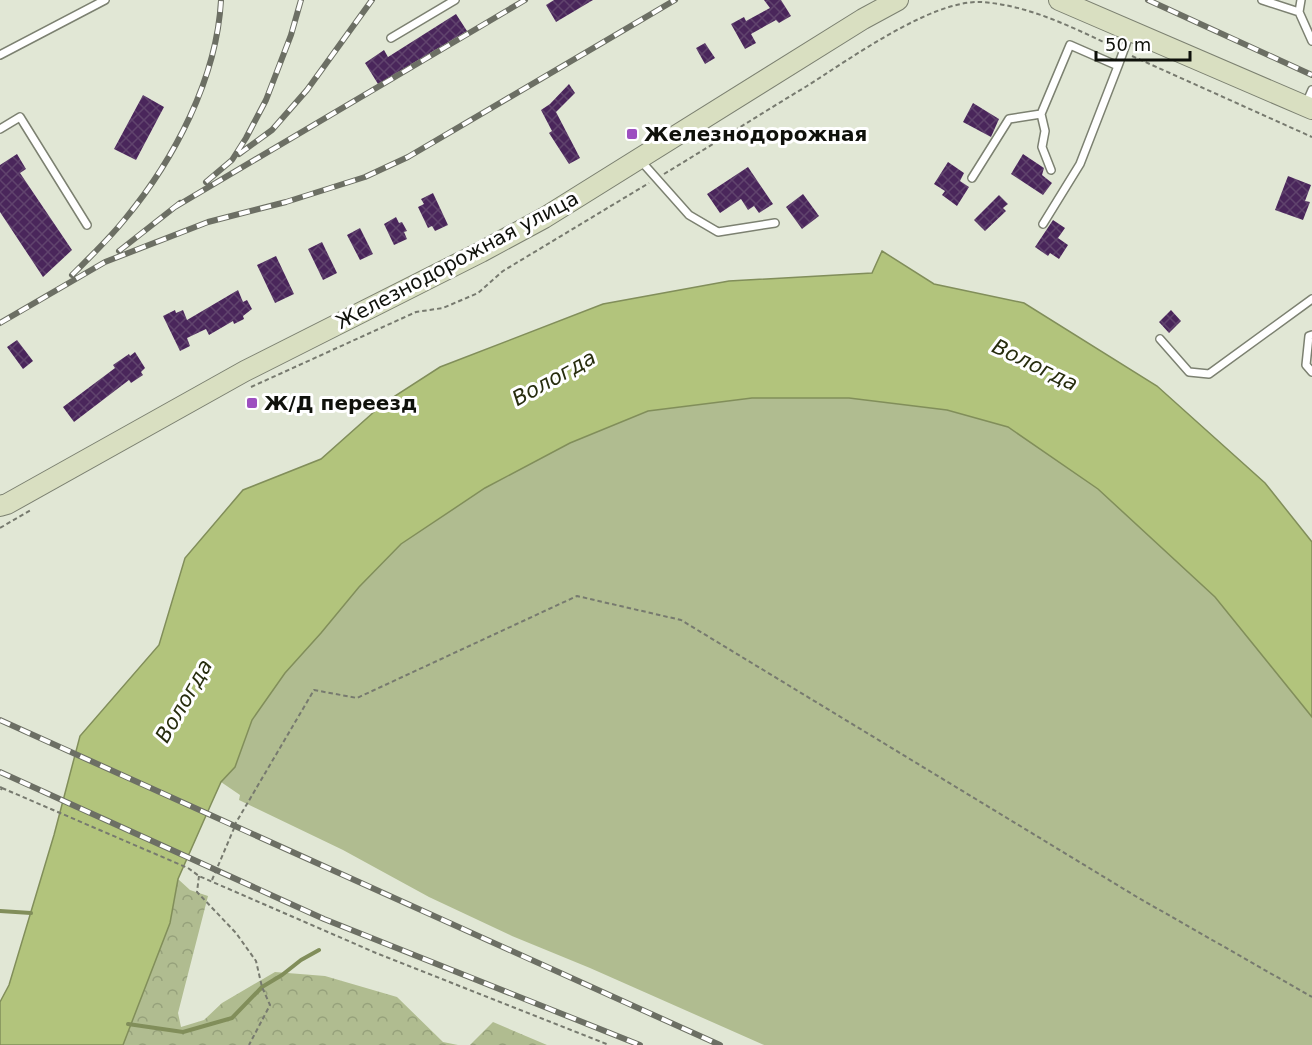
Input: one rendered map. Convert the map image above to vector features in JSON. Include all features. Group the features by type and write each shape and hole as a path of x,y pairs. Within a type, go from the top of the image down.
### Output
{"main road":[{"name":"Железнодорожная улица","path":"3,505 237,374 544,218 863,19 898,0"},
{"path":"1059,0 1310,102"}],"lane":[{"path":"0,55 105,0"},
{"path":"391,38 455,0"},
{"path":"1262,0 1299,12"},
{"path":"1301,0 1299,12 1312,41"},
{"path":"1043,224 1080,164 1131,31"},
{"path":"1051,170 1042,147 1046,131 1041,114 1070,45 1118,66"},
{"path":"972,178 1010,118 1041,114"},
{"path":"0,129 20,117 87,225"},
{"path":"639,159 689,215 718,232 775,223"},
{"path":"1160,339 1189,372 1209,374 1312,299"},
{"path":"1312,335 1306,365 1312,372"}],"path":[{"path":"243,391 416,312 442,308 478,293 503,271 908,23 960,4 980,2 1017,7 1072,27 1312,137"},
{"path":"212,880 234,826 314,690 357,698 577,596 681,620 1137,897 1312,997"},
{"path":"1,788 188,868 200,876 376,953 609,1045"},
{"path":"200,876 197,892 236,933 256,961 262,987 270,1005 249,1045"}],"green space":[{"path":"752,398 849,398 947,410 1008,427 1098,488 1215,597 1312,717 1312,1045 764,1045 512,936 429,897 343,850 239,800 240,795 221,782 235,767 252,720 285,673 359,587 401,544 485,488 570,443 648,411"},
{"path":"178,879 190,890 208,896 178,1013 181,1027 204,1020 222,1003 275,972 325,976 397,997 443,1042 458,1045 123,1045 170,923"},
{"path":"493,1022 547,1045 470,1045"}],"water":[{"name":"Вологда","path":"882,251 934,284 1024,303 1157,386 1265,483 1312,542 1312,717 1215,597 1098,489 1008,427 947,410 849,398 752,398 648,411 570,443 485,488 401,544 359,587 285,673 252,720 235,767 221,782 178,879 170,923 123,1045 0,1045 0,1002 9,985 54,835 80,736 159,645 185,558 243,490 321,459 384,403 440,367 603,304 729,281 872,273"}],"building":[{"path":"554,0 593,0 556,22 546,5"},
{"path":"764,0 781,0 791,16 779,23 776,20 751,34 756,43 745,49 731,24 744,17 746,21 770,8"},
{"path":"456,14 467,31 378,84 365,63 384,50 388,57"},
{"path":"705,43 715,58 705,64 696,48"},
{"path":"569,84 575,93 556,112 580,158 569,164 549,133 552,131 541,110"},
{"path":"143,95 164,107 136,160 114,149"},
{"path":"973,103 999,119 991,137 963,122"},
{"path":"17,154 26,169 20,173 72,250 43,277 0,212 0,165"},
{"path":"1023,154 1044,168 1042,175 1052,183 1043,195 1011,174"},
{"path":"948,162 964,173 960,181 969,187 957,206 942,195 945,191 934,184"},
{"path":"748,167 773,204 759,213 754,206 748,210 741,199 720,213 707,194"},
{"path":"1288,176 1311,185 1305,201 1310,202 1303,220 1275,210"},
{"path":"433,193 448,225 435,231 432,226 428,228 418,207 424,204 421,199"},
{"path":"803,194 819,216 802,229 786,207"},
{"path":"999,195 1008,204 1003,208 1006,211 985,231 974,220"},
{"path":"396,217 407,231 404,232 407,239 394,245 384,224"},
{"path":"1053,220 1065,228 1058,238 1068,245 1059,259 1050,253 1048,256 1035,247"},
{"path":"360,228 373,254 360,260 347,235"},
{"path":"322,242 337,273 323,280 308,249"},
{"path":"276,256 294,294 275,303 257,265"},
{"path":"238,290 243,302 247,300 252,309 243,316 244,319 234,324 233,321 209,335 206,329 187,338 190,346 180,351 163,316 175,310 176,313 183,310 187,320"},
{"path":"1171,310 1181,321 1169,333 1159,322"},
{"path":"17,340 33,361 23,369 7,347"},
{"path":"135,352 145,368 141,372 143,375 131,383 129,380 74,422 63,407 115,368 113,365"}],"waterway":[{"path":"0,911 31,913"},
{"path":"128,1024 183,1032 232,1018 262,987 319,950"}],"railway":[{"path":"72,275 125,219 143,196 176,144 202,88 218,29 221,0"},
{"path":"206,182 232,160 266,100 291,35 301,0"},
{"path":"239,154 272,130 307,90 372,0"},
{"path":"175,207 525,0"},
{"path":"0,323 105,262 208,222 286,202 365,177 408,157 675,0"},
{"path":"1148,0 1312,75"},
{"path":"119,251 180,203"},
{"path":"0,720 720,1045"},
{"path":"0,772 324,919 640,1045"}],"place":[{"name":"Железнодорожная","path":"632,134"},
{"name":"Ж/Д переезд","path":"252,403"}]}
